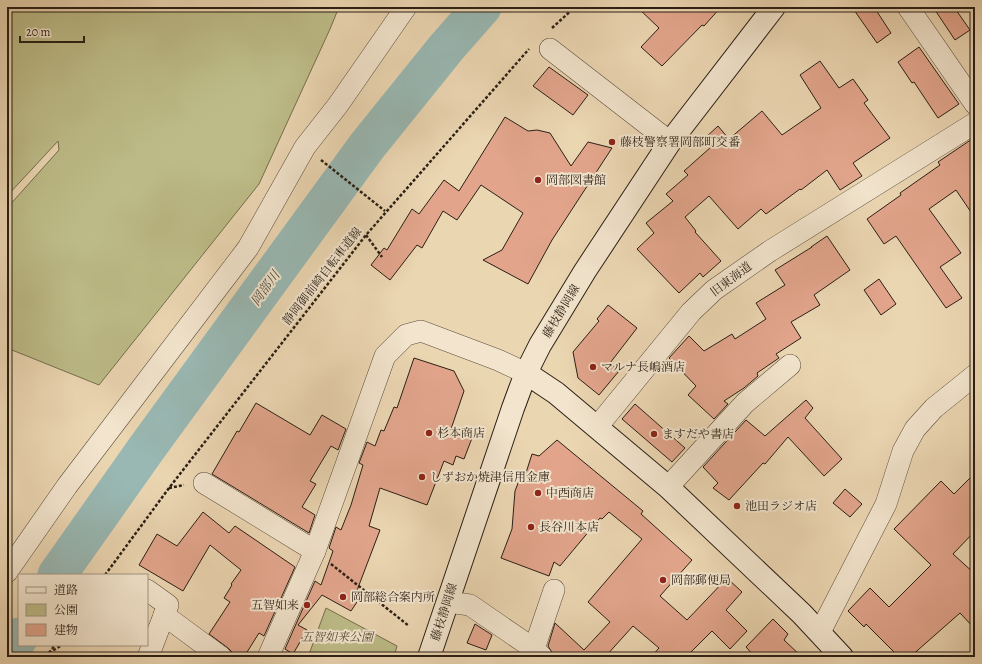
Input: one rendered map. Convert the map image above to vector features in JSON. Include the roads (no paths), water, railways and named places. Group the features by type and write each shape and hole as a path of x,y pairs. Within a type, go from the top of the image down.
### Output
{"main road":[{"name":"藤枝静岡線","path":"429,657 512,408 526,373 540,346 585,271 670,142 774,7"},
{"path":"526,373 556,393 668,487 820,632 838,655"}],"street":[{"path":"7,572 67,486 248,248 306,147 338,105 406,7"},
{"path":"908,7 975,104"},
{"path":"542,47 670,142"},
{"name":"旧東海道","path":"597,427 692,312 714,290 770,250 975,123"},
{"path":"270,656 315,551 385,356 406,335 422,331 498,360 526,373"},
{"path":"668,487 745,403 790,365"},
{"path":"820,632 886,504 903,451 915,429 934,408 975,375"},
{"path":"204,483 315,551"},
{"path":"448,602 470,605 538,653 554,590"},
{"path":"148,591 168,605 148,657"},
{"path":"164,615 221,657"}],"waterway":[{"name":"岡部川","path":"58,574 146,449 367,146 446,48 482,7"},
{"name":"岡部川","path":"7,656 18,639"}],"place":[{"name":"藤枝警察署岡部町交番","path":"612,142"},
{"name":"岡部図書館","path":"538,180"},
{"name":"マルナ長嶋酒店","path":"593,367"},
{"name":"杉本商店","path":"429,433"},
{"name":"ますだや書店","path":"654,434"},
{"name":"しずおか焼津信用金庫","path":"422,477"},
{"name":"中西商店","path":"538,493"},
{"name":"池田ラジオ店","path":"737,506"},
{"name":"長谷川本店","path":"531,527"},
{"name":"岡部郵便局","path":"663,580"},
{"name":"岡部総合案内所","path":"343,597"},
{"name":"五智如来","path":"307,605"}],"park label":[{"name":"五智如来公園","path":"337,637"}]}
